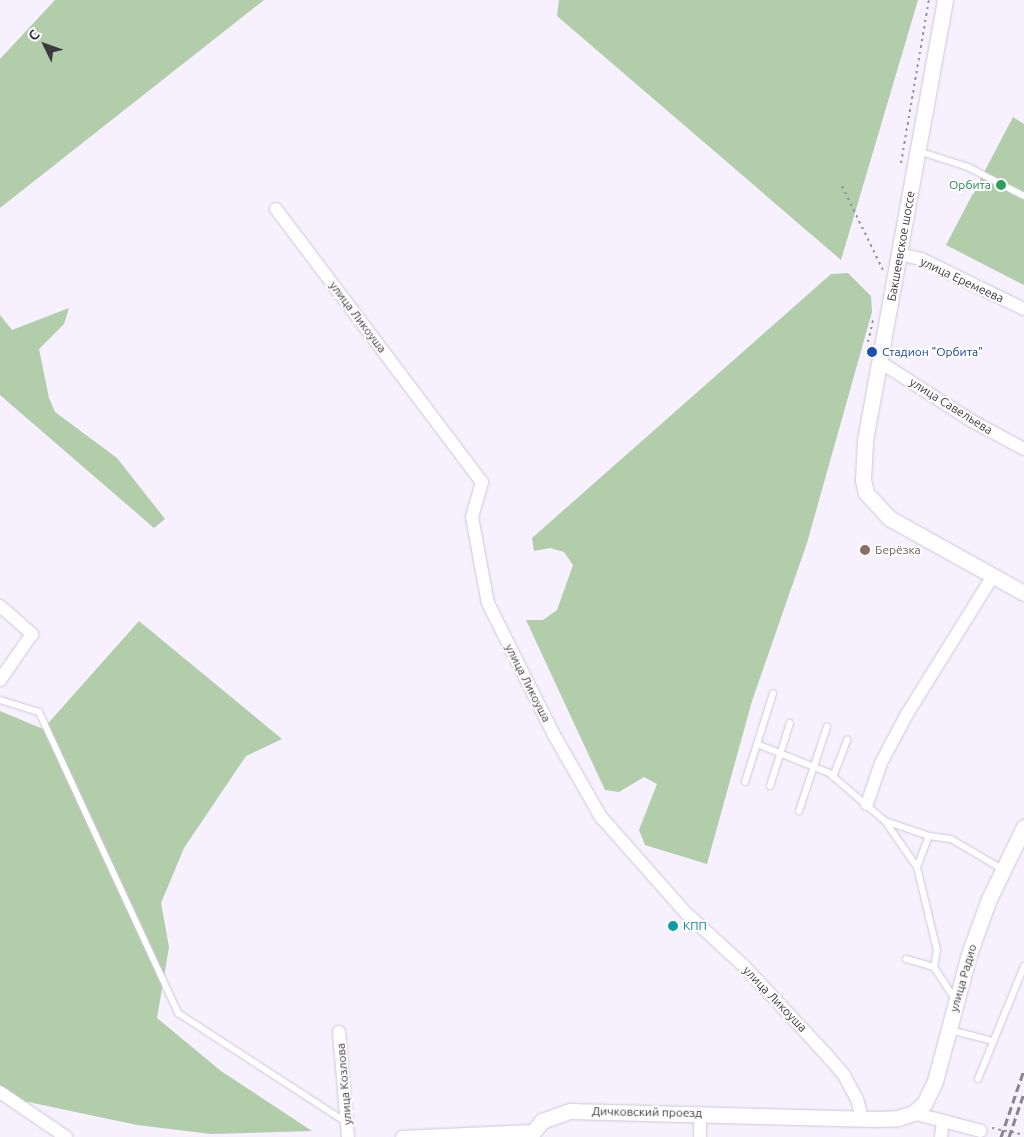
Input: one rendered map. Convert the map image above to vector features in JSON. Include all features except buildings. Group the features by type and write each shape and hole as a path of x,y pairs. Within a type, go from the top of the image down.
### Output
{"street":[{"name":"Бакшеевское шоссе","path":"945,0 864,450 863,480 866,493 888,518 993,576"},
{"name":"улица Ликоуша","path":"276,210 482,482 472,517 488,602 554,735 601,817 686,913 745,967 826,1053 844,1075 857,1099 862,1118"},
{"name":"улица Еремеева","path":"899,254 921,259 1024,309"},
{"name":"улица Савельева","path":"880,362 972,421 1024,449"},
{"path":"867,804 881,763 907,714 993,576 1024,593"},
{"path":"0,606 32,634 0,680"},
{"name":"улица Радио","path":"913,1113 924,1104 935,1081 969,954 1002,869 1024,827"},
{"name":"улица Козлова","path":"339,1032 348,1137"},
{"path":"0,1092 66,1137"},
{"name":"Дичковский проезд","path":"402,1137 531,1134 549,1118 570,1112 700,1113 862,1118 898,1118 913,1113"},
{"path":"700,1113 700,1137"},
{"path":"913,1113 981,1131"},
{"path":"941,1137 943,1120"}],"lane":[{"path":"918,151 968,167 1024,196"},
{"path":"745,782 773,693"},
{"path":"0,700 39,712 178,1013 347,1123"},
{"path":"770,786 790,723"},
{"path":"799,811 827,727"},
{"path":"833,776 847,740"},
{"path":"757,744 814,766 833,776 848,792 867,804 885,821 917,867 937,950 934,967"},
{"path":"885,821 929,836 951,838 1002,869"},
{"path":"917,867 929,836"},
{"path":"906,959 934,967 956,1001"},
{"path":"978,1079 1024,966"},
{"path":"949,1030 994,1041"}],"path":[{"path":"901,163 929,0"},
{"path":"842,186 884,272 886,262"},
{"path":"868,342 874,316"},
{"path":"981,1131 995,1127 1024,1134"}],"green space":[{"path":"55,0 264,0 0,208 0,59"},
{"path":"559,0 918,0 841,260 557,16"},
{"name":"Орбита","path":"1013,117 1024,124 1024,285 946,245"},
{"path":"848,273 871,296 872,312 807,543 752,701 707,864 645,845 639,830 657,784 644,777 619,792 605,790 526,620 543,620 557,610 573,565 564,552 550,548 534,551 532,538 831,274"},
{"path":"69,308 64,324 39,349 49,398 55,412 117,458 165,519 154,528 0,395 0,315 12,330"},
{"path":"139,621 282,739 246,756 184,848 161,903 169,947 157,1018 221,1071 312,1131 211,1134 137,1125 0,1096 0,711 43,729"}],"railway":[{"path":"1001,1137 1024,1070"},
{"path":"1009,1137 1024,1093"}],"place":[{"name":"Орбита","path":"1001,185"},
{"name":"Стадион \"Орбита\"","path":"872,352"},
{"name":"Берёзка","path":"865,550"},
{"name":"КПП","path":"673,926"}]}
